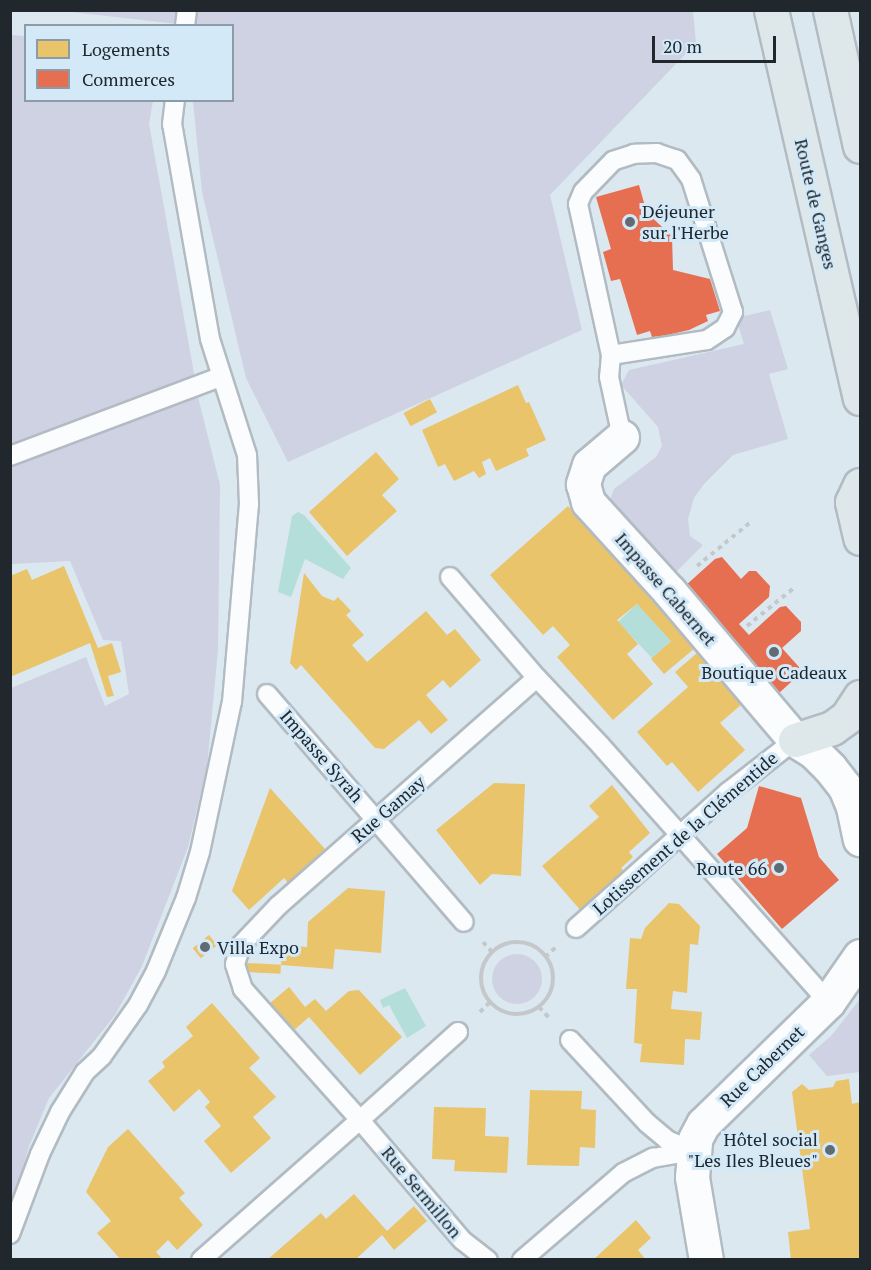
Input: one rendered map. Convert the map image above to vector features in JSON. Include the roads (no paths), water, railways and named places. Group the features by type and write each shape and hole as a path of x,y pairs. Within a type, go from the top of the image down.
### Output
{"main road":[{"name":"Route de Ganges","path":"771,10 861,398"},
{"path":"830,10 861,146"},
{"path":"861,485 852,502 861,538"},
{"path":"795,740 832,728 847,717 861,697"}],"street":[{"name":"Impasse Cabernet","path":"622,436 590,465 583,484 588,502 669,591 795,740"},
{"path":"795,740 814,752 845,787 861,839"},
{"name":"Rue Cabernet","path":"706,1260 692,1177 695,1139 703,1124 828,1002 861,956"}],"lane":[{"path":"10,1234 40,1154 60,1112 85,1072 102,1056 138,1005 156,971 186,898 210,812 232,702 249,504 247,454 220,376 210,339 172,124 175,102"},
{"path":"611,355 707,340 725,328 732,312 691,179 677,160 657,153 634,154 613,161 583,192 579,204 611,355 609,377 622,436"},
{"path":"10,456 220,376"},
{"path":"450,577 537,678 601,746 828,1002"},
{"name":"Rue Gamay","path":"360,1120 243,989 235,964 236,954 247,937 377,818 537,678"},
{"name":"Impasse Syrah","path":"267,694 377,818"},
{"name":"Lotissement de la Clémentide","path":"576,928 728,792 795,740"},
{"path":"377,818 464,922"},
{"path":"201,1260 458,1032"},
{"path":"570,1040 647,1123 667,1140 693,1151"},
{"name":"Rue Sermillon","path":"360,1120 462,1240 488,1260"},
{"path":"522,1260 623,1173 653,1158 693,1151"}],"place":[{"name":"Déjeuner sur l'Herbe","path":"630,222"},
{"name":"Boutique Cadeaux","path":"774,652"},
{"name":"Route 66","path":"779,868"},
{"name":"Villa Expo","path":"205,947"},
{"name":"Hôtel social \"Les Iles Bleues\"","path":"830,1150"}]}
